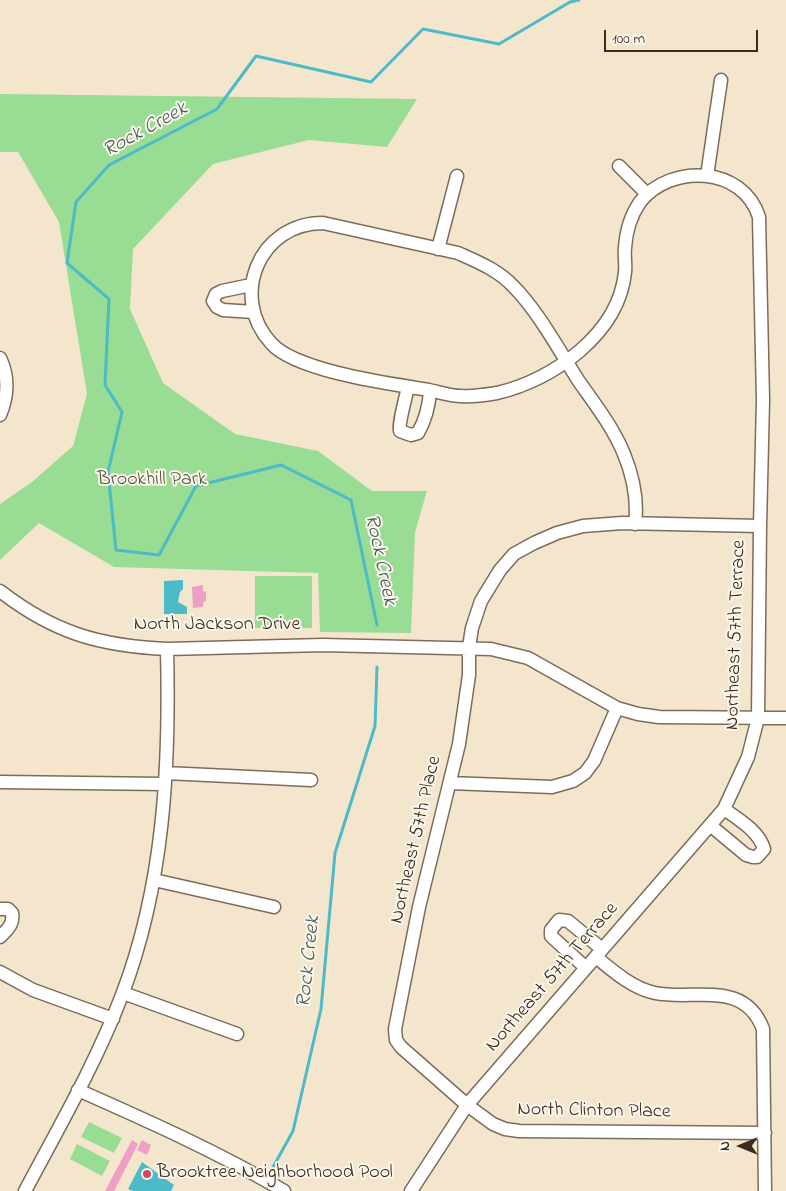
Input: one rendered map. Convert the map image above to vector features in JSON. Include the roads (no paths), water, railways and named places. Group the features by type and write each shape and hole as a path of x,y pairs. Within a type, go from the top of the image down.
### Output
{"street":[{"path":"706,176 721,80"},
{"path":"619,166 647,194 635,211 627,233 625,248 626,271 618,301 603,327 593,338 566,361 530,383 495,393 459,396 327,370 288,357 276,349 258,326 251,299 251,285 258,262 265,252 285,233 303,225 323,223 458,254 478,262 502,277 527,302 566,361 617,439 632,474 636,497 635,524"},
{"path":"438,249 457,176"},
{"name":"Northeast 57th Terrace","path":"411,1191 467,1105 724,808 748,757 758,718 760,526 764,400 759,217 754,204 746,194 736,185 718,177 680,176 656,186 647,194"},
{"path":"251,285 222,291 216,294 214,301 216,307 223,310 254,312"},
{"path":"0,358 5,371 6,392 4,406 0,415"},
{"path":"408,387 398,427 400,431 411,435 418,433 424,423 429,406 430,391"},
{"name":"Northeast 57th Place","path":"396,1040 395,1029 419,907 450,783 464,717 472,628 481,601 500,570 514,554 545,538 570,529 609,523 760,526"},
{"name":"North Jackson Drive","path":"0,591 22,608 64,630 113,644 168,649 323,645 491,649 528,658 617,708 638,714 658,717 786,718"},
{"path":"25,1191 99,1050 123,993 142,931 154,880 165,779 168,649"},
{"path":"450,783 552,787 573,781 585,773 594,761 617,708"},
{"path":"0,782 165,779 311,780"},
{"path":"710,824 746,855 753,857 761,853 764,849 762,843 751,830 724,808"},
{"path":"154,880 274,907"},
{"path":"0,909 8,909 12,913 14,920 9,928 0,936"},
{"path":"586,968 552,936 551,930 559,920 568,922 626,981 649,991 662,994 725,996 747,1005 758,1017 763,1029 765,1191"},
{"path":"0,972 32,990 112,1019"},
{"path":"123,993 237,1034"},
{"name":"North Clinton Place","path":"396,1040 401,1047 467,1105 493,1124 512,1131 765,1133"},
{"path":"78,1090 162,1127 284,1191"}],"water":[{"path":"183,580 183,589 180,592 178,602 187,607 187,614 164,614 164,581"},
{"name":"Brooktree Neighborhood Pool","path":"142,1162 174,1185 171,1191 133,1191 128,1189"}],"waterway":[{"name":"Rock Creek","path":"377,625 351,500 281,465 196,486 159,555 116,550 108,472 122,412 105,385 109,299 67,263 76,202 109,165 217,109 256,56 371,82 423,29 499,44 570,2 579,0"},
{"name":"Rock Creek","path":"272,1169 293,1131 321,1009 335,853 375,726 377,667"}],"place":[{"name":"Brooktree Neighborhood Pool","path":"147,1174"}],"park label":[{"name":"Brookhill Park","path":"152,481"}]}
